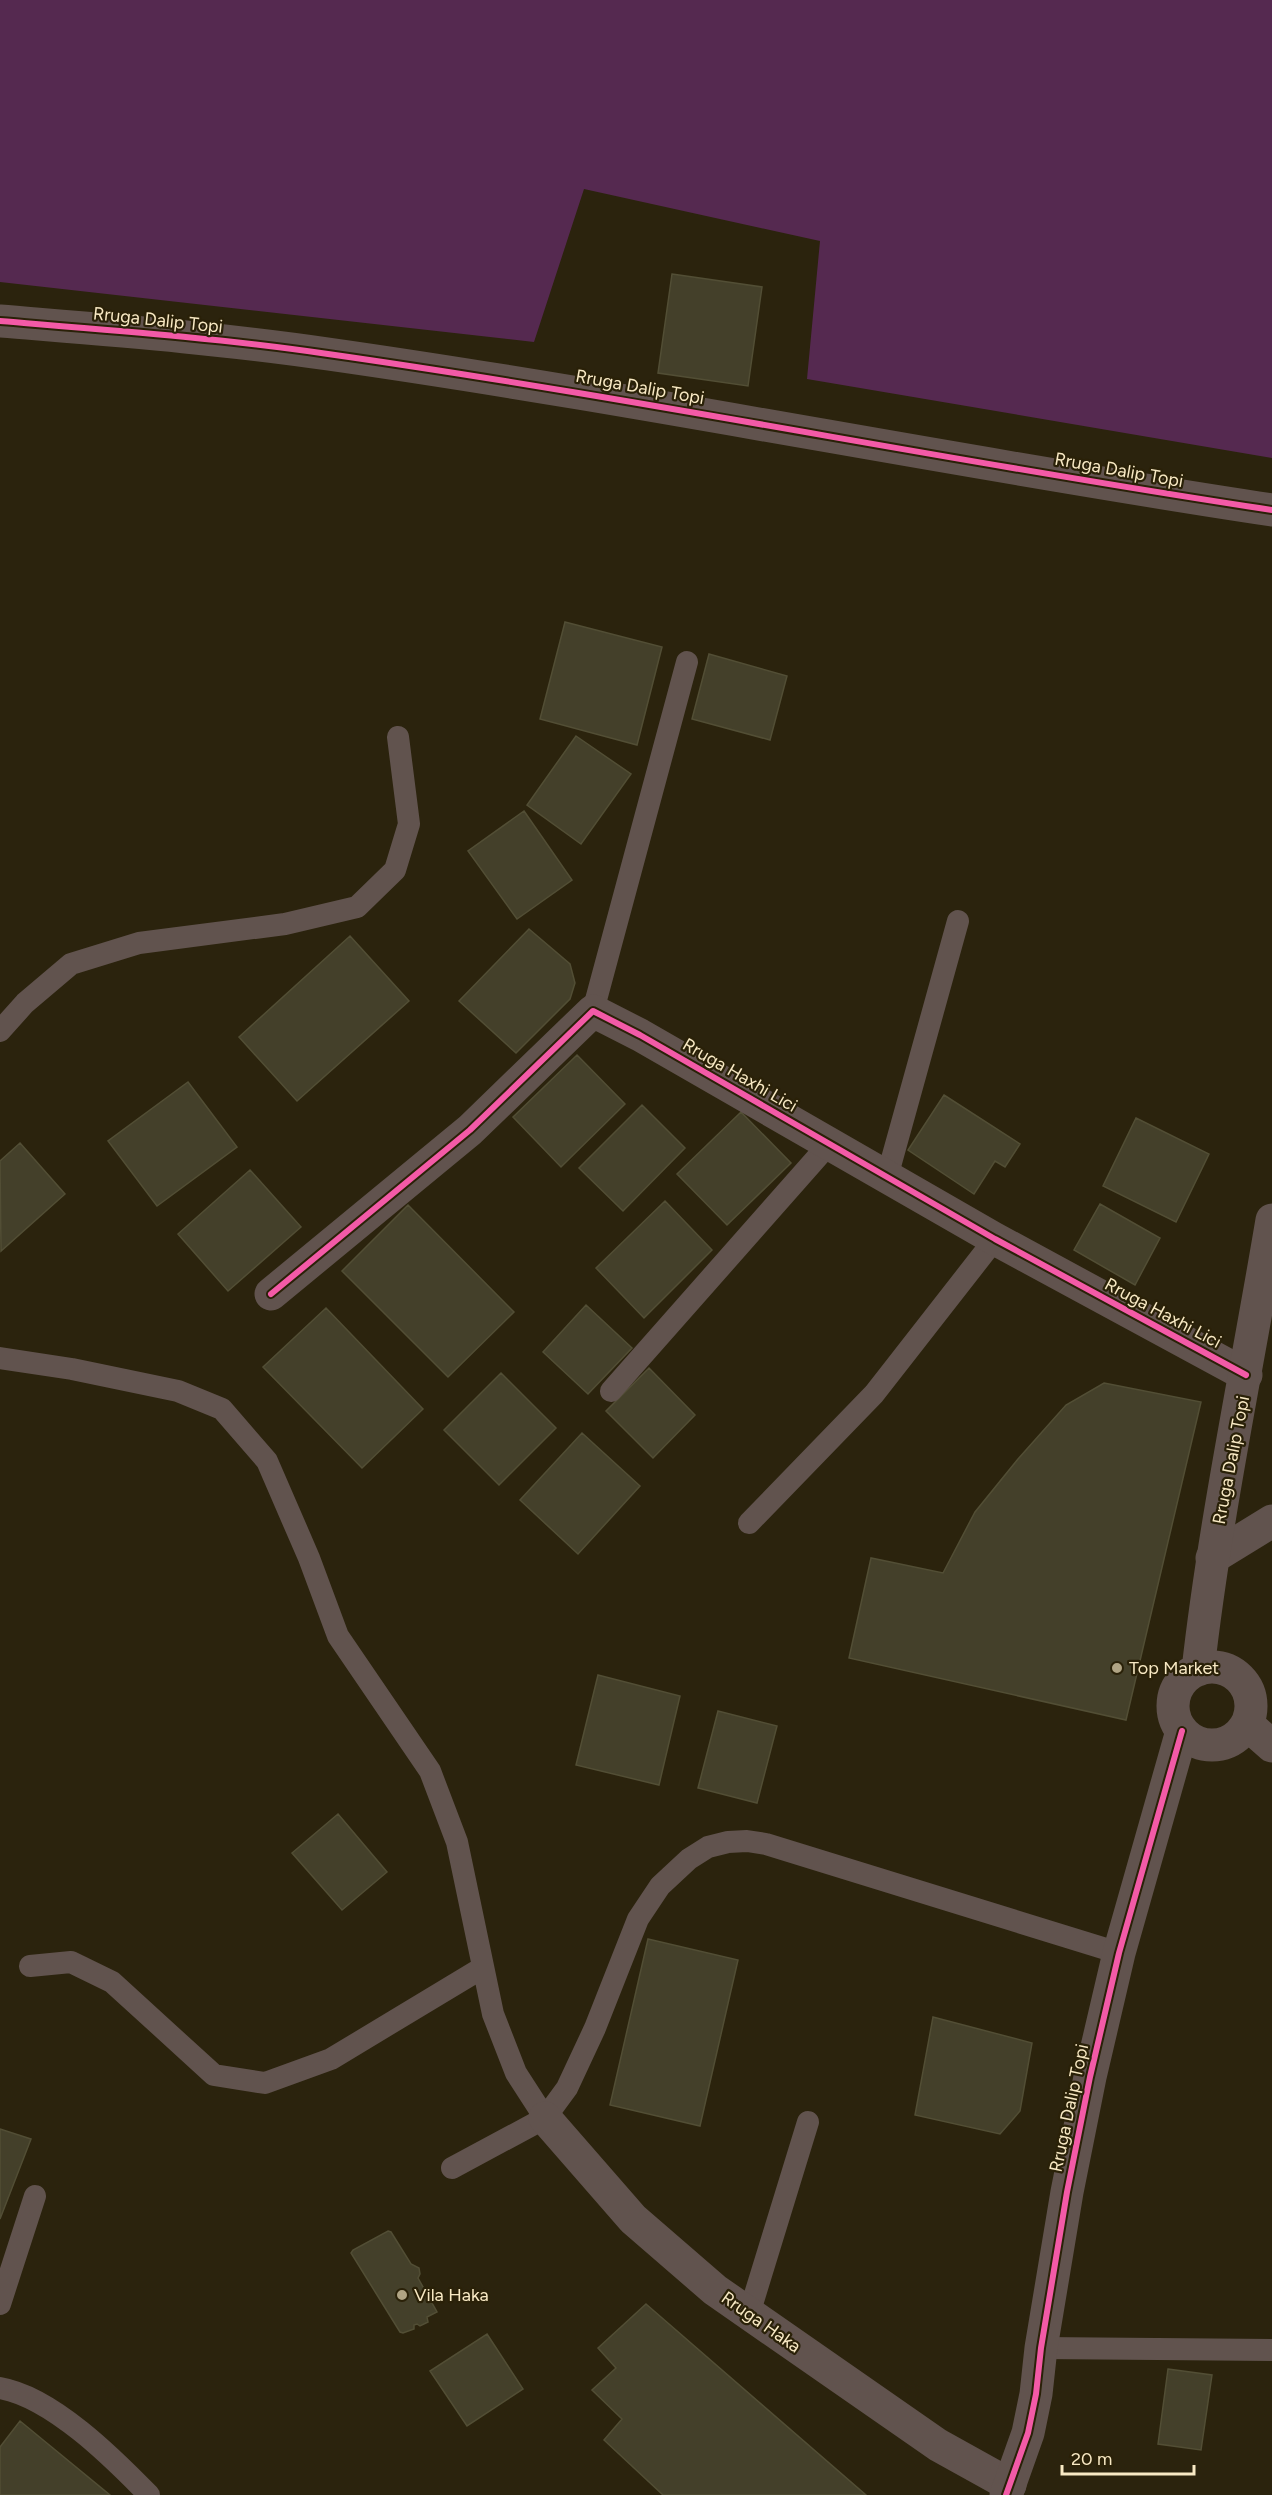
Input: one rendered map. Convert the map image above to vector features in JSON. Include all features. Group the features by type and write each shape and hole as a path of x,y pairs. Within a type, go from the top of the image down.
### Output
{"street":[{"name":"Rruga Dalip Topi","path":"0,321 140,332 336,355 578,392 1272,510"},
{"name":"Rruga Haxhi Lici","path":"593,1011 640,1035 995,1239 1246,1376"},
{"path":"271,1294 470,1130 593,1011"},
{"name":"Rruga Dalip Topi","path":"1198,1670 1212,1558 1272,1220"},
{"name":"Rruga Dalip Topi","path":"1212,1558 1272,1521"},
{"path":"1212,1667 1226,1670 1248,1689 1251,1702 1247,1724 1233,1740 1222,1744 1201,1743 1191,1739 1182,1731 1174,1713 1175,1693 1187,1676 1198,1670 1212,1667"},
{"path":"1247,1724 1272,1746"},
{"name":"Rruga Dalip Topi","path":"1008,2490 1028,2433 1069,2180 1119,1953 1182,1731"},
{"name":"Rruga Haka","path":"545,2118 633,2219 715,2290 938,2445 1008,2490"}],"lane":[{"path":"593,1011 687,662"},
{"path":"0,1031 25,1004 71,964 139,943 285,924 357,907 395,870 409,824 398,736"},
{"path":"887,1177 958,921"},
{"path":"610,1391 829,1144"},
{"path":"749,1523 874,1394 995,1239"},
{"path":"0,1358 72,1369 178,1391 222,1409 267,1461 309,1558 338,1636 430,1771 457,1842 493,2014 516,2073 545,2118"},
{"path":"452,2168 545,2118 567,2088 596,2028 638,1919 660,1886 689,1859 708,1847 728,1842 747,1841 766,1844 1119,1953"},
{"path":"30,1966 71,1962 102,1977 112,1982 214,2075 265,2083 331,2059 482,1968"},
{"path":"749,2314 808,2122"},
{"path":"0,2304 35,2196"},
{"path":"1041,2348 1272,2350"},
{"path":"0,2388 44,2404 114,2459 149,2495"}],"shaded area":[{"path":"0,0 1272,0 1272,458 807,379 820,241 584,189 534,342 0,282"}],"building":[{"path":"672,274 762,287 748,386 658,373"},
{"path":"565,622 662,647 637,745 540,719"},
{"path":"709,654 787,676 770,740 692,719"},
{"path":"576,736 631,774 581,844 527,805"},
{"path":"524,811 572,880 517,919 468,851"},
{"path":"529,929 570,964 575,983 570,999 516,1053 459,1001"},
{"path":"350,936 409,1001 297,1101 239,1037"},
{"path":"577,1055 625,1104 561,1167 513,1117"},
{"path":"188,1082 237,1147 157,1206 108,1141"},
{"path":"944,1095 1020,1144 1005,1167 995,1161 974,1194 908,1150"},
{"path":"642,1105 685,1148 623,1211 579,1168"},
{"path":"741,1112 791,1163 727,1225 677,1174"},
{"path":"1136,1118 1209,1154 1176,1222 1103,1186"},
{"path":"20,1143 65,1194 1,1251 0,1161"},
{"path":"250,1170 301,1227 228,1291 178,1234"},
{"path":"665,1201 712,1250 644,1318 596,1268"},
{"path":"1100,1204 1160,1238 1135,1285 1074,1250"},
{"path":"408,1205 514,1312 448,1377 342,1271"},
{"path":"586,1305 632,1348 588,1394 543,1352"},
{"path":"326,1308 423,1409 362,1468 263,1367"},
{"path":"649,1368 695,1415 653,1458 606,1411"},
{"path":"501,1373 556,1428 499,1485 444,1430"},
{"path":"1104,1383 1201,1402 1126,1720 849,1658 871,1558 943,1573 975,1512 1018,1459 1066,1405"},
{"path":"582,1433 640,1486 578,1554 520,1500"},
{"path":"598,1675 680,1696 659,1785 576,1765"},
{"path":"718,1711 777,1726 757,1803 698,1788"},
{"path":"338,1814 387,1872 342,1910 292,1853"},
{"path":"648,1939 738,1960 700,2126 610,2105"},
{"path":"933,2017 1032,2043 1020,2111 1000,2134 915,2115"},
{"path":"0,2129 31,2139 0,2219"},
{"name":"Vila Haka","path":"388,2231 391,2232 411,2264 419,2268 418,2278 437,2312 427,2317 428,2322 420,2326 414,2325 414,2329 403,2333 400,2332 351,2253"},
{"path":"646,2304 866,2495 663,2495 604,2440 622,2419 592,2390 616,2368 598,2348"},
{"path":"487,2334 523,2389 467,2426 430,2371"},
{"path":"1168,2369 1212,2375 1201,2450 1158,2444"},
{"path":"20,2421 110,2495 0,2495 0,2447"}],"cycle path":[{"path":"0,321 205,339 328,354 565,391 1154,492 1272,510"},
{"path":"271,1294 470,1130 593,1011 640,1035 995,1239 1246,1375"},
{"path":"1006,2495 1028,2433 1036,2394 1041,2348 1067,2192 1090,2077 1119,1953 1182,1731"}],"place":[{"name":"Top Market","path":"1117,1668"},
{"name":"Vila Haka","path":"402,2295"}]}
